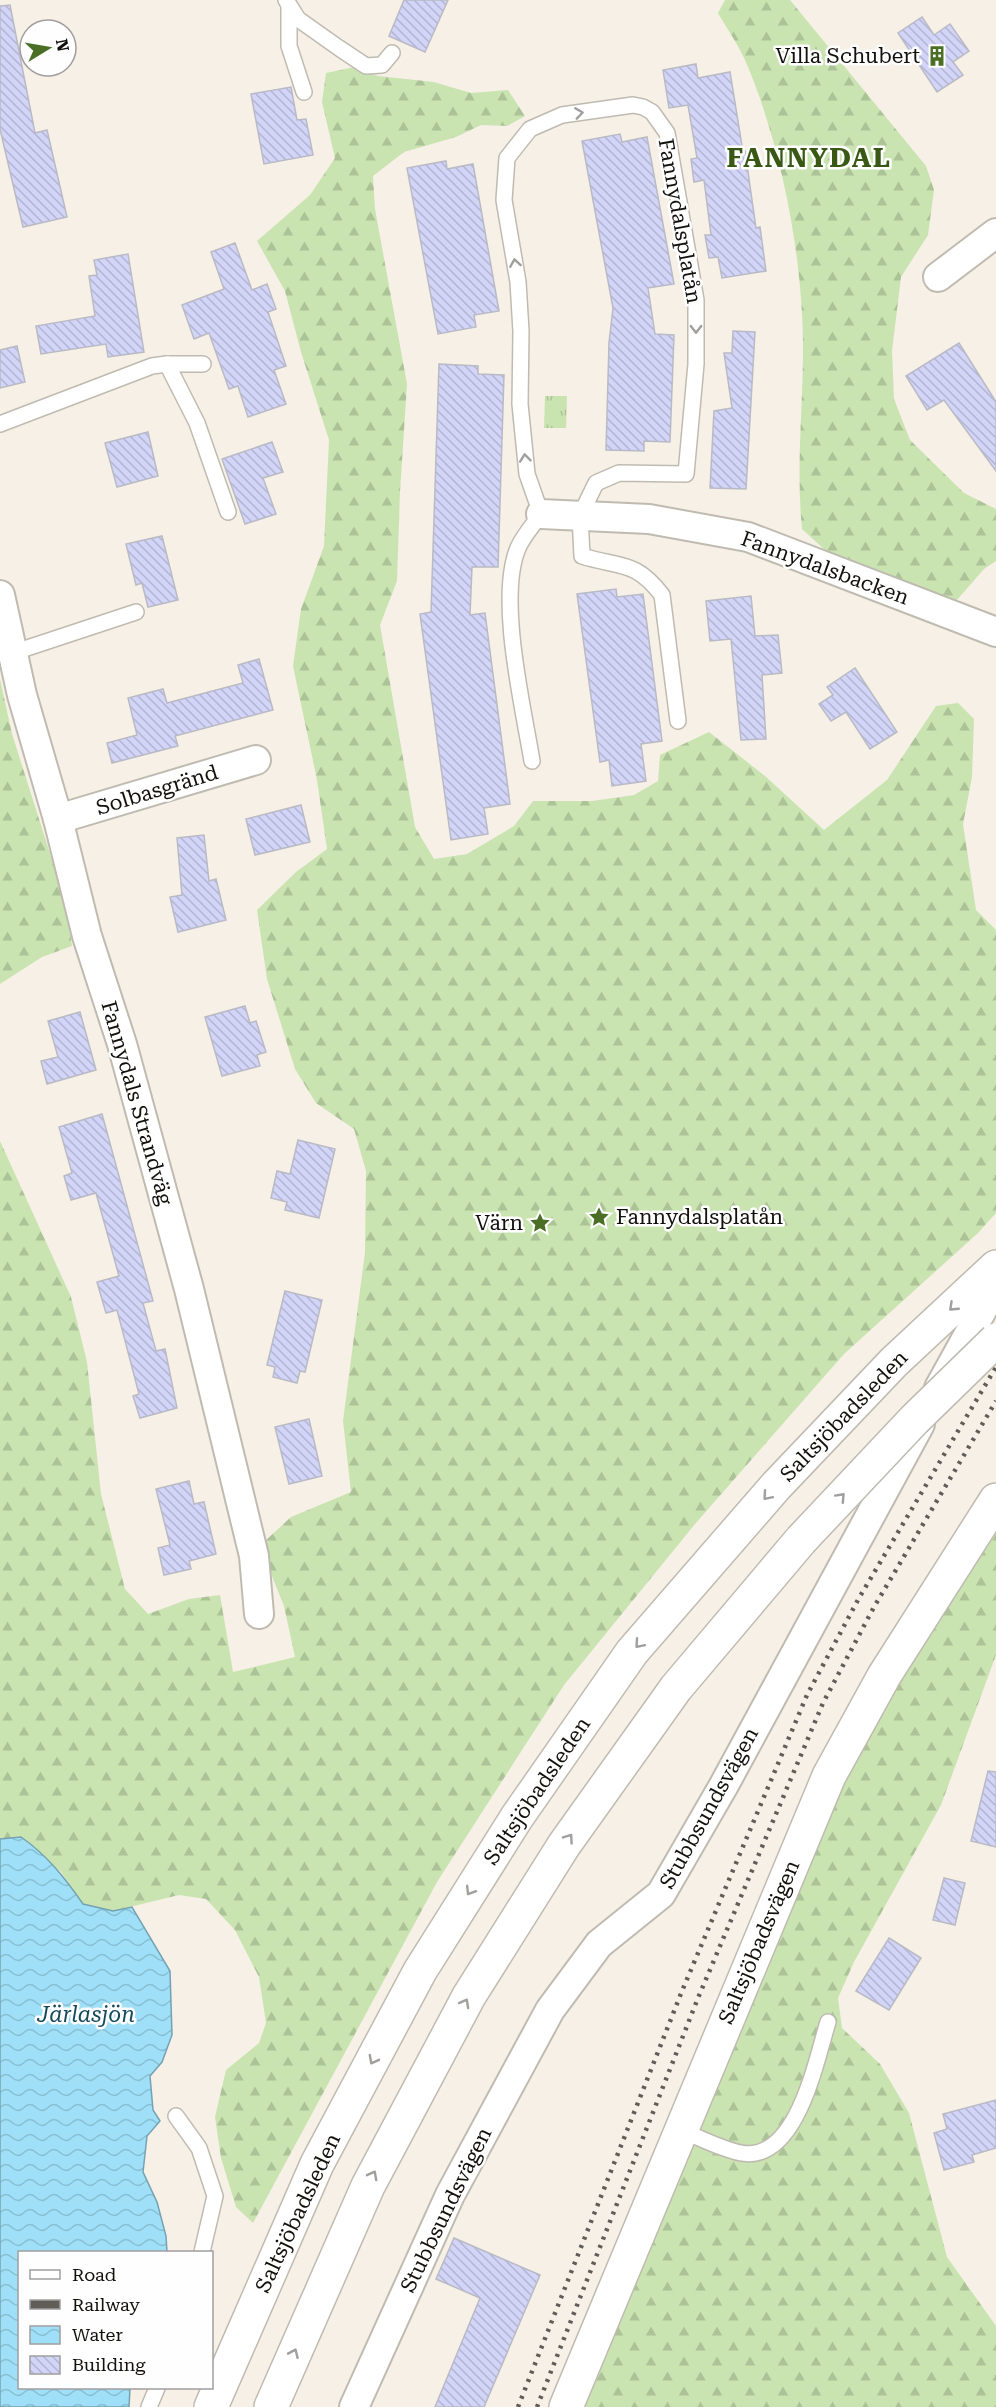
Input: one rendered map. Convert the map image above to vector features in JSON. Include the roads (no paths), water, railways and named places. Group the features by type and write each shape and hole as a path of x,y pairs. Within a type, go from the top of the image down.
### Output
{"main road":[{"name":"Saltsjöbadsleden","path":"211,2407 317,2164 420,1971 517,1817 632,1652 776,1486 894,1362 996,1267"},
{"path":"271,2407 368,2186 469,1996 564,1845 676,1688 801,1540 914,1420 996,1340"},
{"name":"Saltsjöbadsvägen","path":"566,2407 829,1776 884,1676 996,1500"}],"street":[{"path":"938,277 996,233"},
{"name":"Fannydalsbacken","path":"541,513 649,519 748,537 996,632"},
{"name":"Fannydals Strandväg","path":"0,595 22,695 58,819 87,936 122,1044 189,1289 254,1556 259,1614"},
{"name":"Solbasgränd","path":"58,819 256,760"},
{"name":"Stubbsundsvägen","path":"354,2407 450,2195 550,2010 599,1944 661,1894 724,1785 823,1599 996,1285"}],"lane":[{"path":"288,3 298,20 366,66 382,65 392,53"},
{"path":"288,3 289,46 304,92"},
{"name":"Fannydalsplatån","path":"541,513 527,474 520,404 521,331 518,282 504,200 507,158 531,129 562,115 633,105 652,112 667,132 696,300 696,364 686,474 619,474 596,483 580,516 582,556 635,568 649,578 662,595 678,721"},
{"path":"167,364 197,423 228,512"},
{"path":"0,424 152,366 203,364"},
{"path":"532,761 510,626 511,568 518,546 541,513"},
{"path":"12,653 136,612"},
{"path":"681,2130 743,2153 767,2149 787,2133 798,2113 828,2022"},
{"path":"176,2116 199,2148 215,2196 202,2251"},
{"path":"149,2407 157,2389"}],"water":[{"name":"Järlasjön","path":"21,1837 39,1851 83,1904 113,1911 132,1907 170,1971 172,2035 162,2062 150,2076 153,2110 160,2121 147,2136 143,2172 157,2202 166,2236 167,2251 18,2251 18,2389 130,2389 129,2407 0,2407 0,1839"}],"railway":[{"path":"518,2407 682,1991 807,1695 859,1598 996,1367"},
{"path":"537,2407 698,1998 823,1703 874,1607 996,1401"}],"place":[{"name":"Villa Schubert","path":"937,56"},
{"name":"Fannydalsplatån","path":"599,1217"},
{"name":"Värn","path":"540,1223"}],"district":[{"name":"FANNYDAL","path":"809,158"}]}
